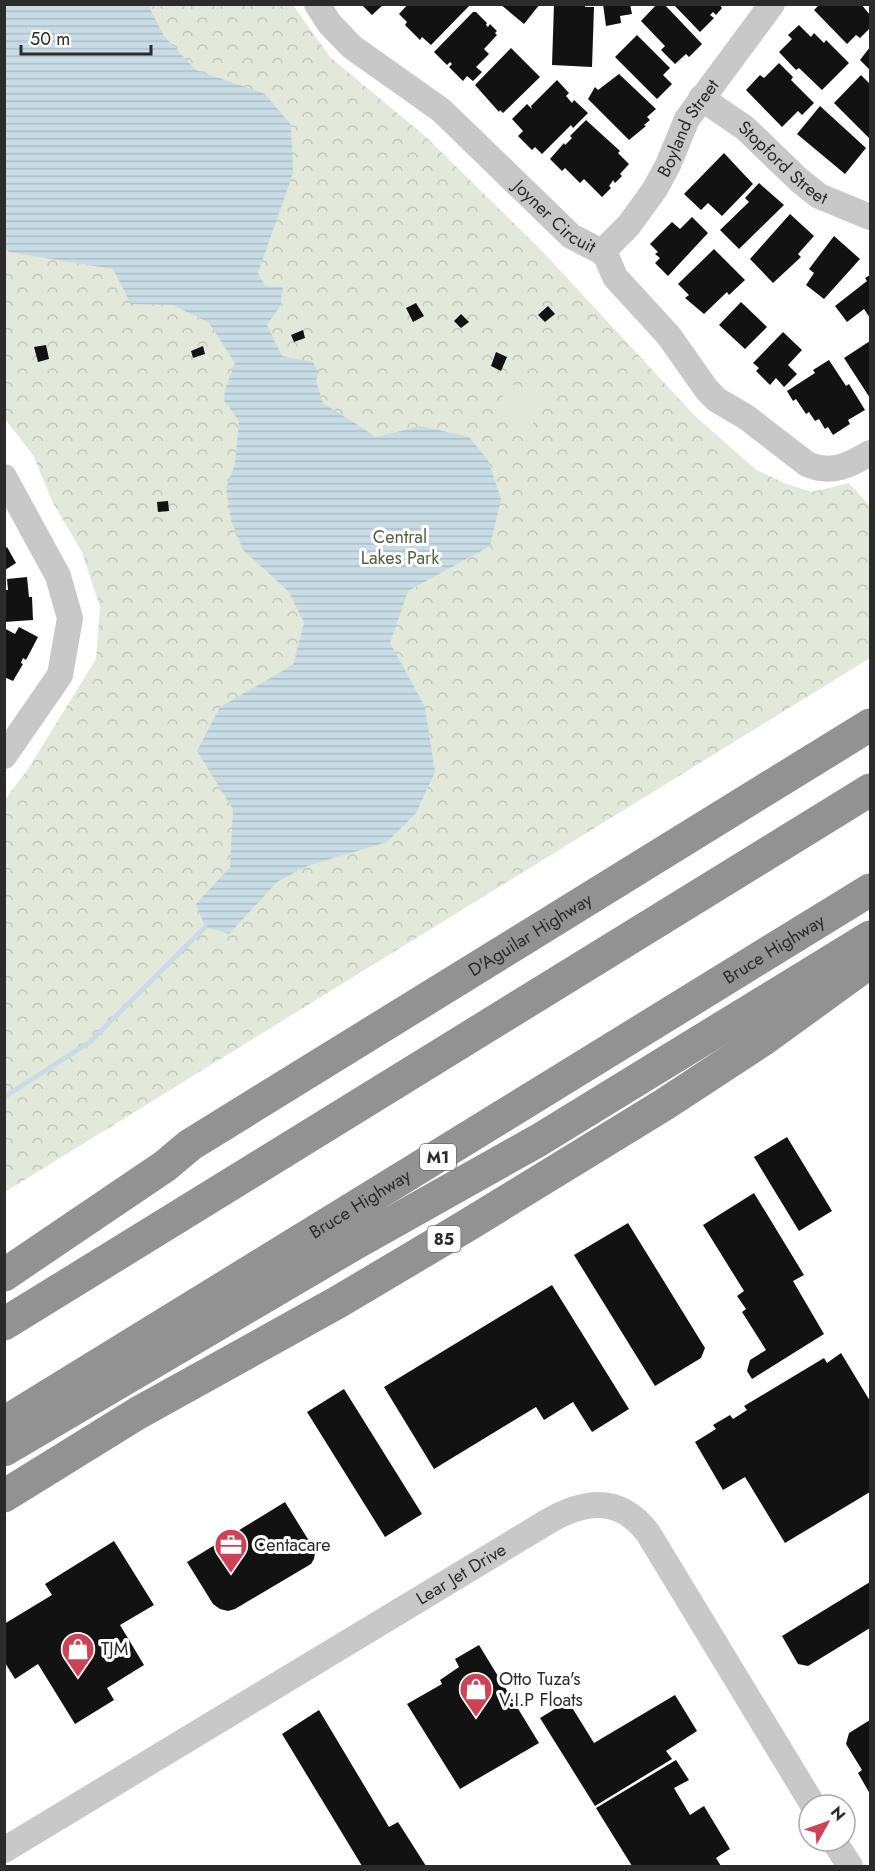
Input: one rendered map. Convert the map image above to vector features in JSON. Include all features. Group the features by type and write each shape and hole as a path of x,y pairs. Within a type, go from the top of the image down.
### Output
{"highway":[{"name":"D'Aguilar Highway","path":"190,1145 870,725"},
{"path":"4,1324 870,790"},
{"name":"Bruce Highway","path":"4,1423 870,890"},
{"path":"4,1450 354,1244 548,1134 870,937"},
{"name":"85","path":"4,1496 138,1413 338,1302 655,1110 764,1039 870,962"},
{"path":"4,1252 160,1156 190,1145"},
{"path":"4,1275 165,1166 190,1145"}],"street":[{"name":"Joyner Circuit","path":"317,4 329,23 352,47 418,91 448,115 571,236 602,252 615,277 669,336 707,390 717,400 746,417 807,464 816,468 840,468 870,453"},
{"name":"Boyland Street","path":"602,252 629,225 655,189 668,165 687,119 772,4"},
{"name":"Stopford Street","path":"702,98 745,128 819,196 869,210"},
{"path":"4,477 58,576 70,618 60,675 4,756"},
{"name":"Lear Jet Drive","path":"4,1850 570,1509 588,1505 608,1506 625,1512 648,1533 806,1793"},
{"path":"842,1853 850,1866"}],"green space":[{"name":"Central Lakes Park","path":"5,5 293,5 330,57 426,137 542,251 695,416 755,469 784,483 812,492 849,483 870,506 870,658 5,1192 4,801 28,769 96,659 100,607 82,552 52,501 33,455 5,419"},
{"path":"508,383 544,398 529,433 493,418"}],"water":[{"path":"5,4 148,5 164,36 196,70 265,94 291,125 293,173 258,273 265,286 283,287 280,306 267,325 282,356 313,362 318,372 316,381 323,403 376,437 421,426 469,437 488,460 501,499 490,546 408,591 390,643 425,707 435,772 416,813 387,842 307,866 277,882 229,934 205,927 196,904 230,867 233,809 197,751 220,707 293,665 304,623 289,592 243,550 231,520 226,488 235,464 239,421 224,400 225,390 235,363 209,323 173,305 131,304 113,269 9,252 5,248"}],"building":[{"path":"361,4 384,4 372,15"},
{"path":"408,4 467,4 469,6 431,45 422,37 420,40 405,25 407,22 399,14"},
{"path":"500,4 540,4 524,24"},
{"path":"554,4 585,4 585,7 594,7 592,67 552,65"},
{"path":"603,4 630,4 632,14 620,16 621,23 606,26"},
{"path":"657,4 664,4 702,44 689,57 686,54 675,64 661,50 665,46 641,21"},
{"path":"673,4 719,4 722,8 716,15 713,12 710,15 714,18 700,32"},
{"path":"820,4 861,4 870,15 870,28 860,38 856,35 847,44 814,10"},
{"path":"473,12 476,12 487,23 488,27 490,24 497,31 495,33 497,35 484,49 489,54 476,67 482,72 473,81 467,76 463,81 449,67 452,64 450,62 447,65 434,52"},
{"path":"799,25 811,37 814,33 824,43 826,40 849,63 822,90 799,68 796,70 779,52 792,39 788,35"},
{"path":"637,35 670,68 663,75 672,84 657,99 615,57"},
{"path":"870,47 870,70 860,60"},
{"path":"511,48 540,77 503,113 500,110 499,112 475,85"},
{"path":"779,63 793,77 791,80 814,103 802,115 798,111 782,127 746,90 760,75 764,78"},
{"path":"619,74 656,109 647,117 650,120 644,125 646,126 629,140 588,99 595,87 598,90"},
{"path":"861,75 870,84 870,139 834,103"},
{"path":"557,80 569,93 566,96 572,103 574,100 588,113 573,128 571,125 542,154 535,147 532,150 518,136 523,131 512,119 527,104 532,109 531,106"},
{"path":"820,106 866,148 845,174 797,134"},
{"path":"586,120 620,151 618,153 629,164 615,183 613,180 609,186 611,188 602,197 584,179 580,183 565,168 562,171 550,159 564,143 565,145 572,138 570,136"},
{"path":"724,153 753,184 722,216 708,203 701,210 684,194"},
{"path":"759,183 784,205 739,249 720,230 749,202 745,198"},
{"path":"790,214 814,236 798,254 801,257 773,283 750,259"},
{"path":"692,217 708,233 668,276 655,263 660,258 655,254 658,252 650,244 672,222 680,229"},
{"path":"834,236 860,259 824,299 806,285 814,273 809,269"},
{"path":"714,249 745,280 729,295 727,292 704,314 685,298 689,295 678,284"},
{"path":"870,275 870,318 864,309 847,322 835,306 867,281 865,278"},
{"path":"741,302 767,327 745,349 719,325"},
{"path":"416,303 424,316 413,322 406,308"},
{"path":"548,306 555,314 545,322 538,315"},
{"path":"461,314 469,322 461,328 454,321"},
{"path":"303,330 305,338 294,342 291,335"},
{"path":"783,332 802,350 788,365 797,374 784,387 776,378 770,385 756,371 759,368 753,363"},
{"path":"870,341 870,398 844,358"},
{"path":"46,345 49,359 38,362 34,347"},
{"path":"203,346 205,354 193,358 191,351"},
{"path":"496,352 507,357 501,371 491,366"},
{"path":"829,360 846,386 849,384 865,410 848,420 850,424 833,435 828,427 825,429 819,419 815,421 809,412 806,414 796,399 793,401 787,391 815,373 813,370"},
{"path":"168,501 169,511 158,512 157,502"},
{"path":"7,547 16,563 5,570 5,549"},
{"path":"27,577 29,597 32,597 33,620 4,622 4,590 8,590 7,579"},
{"path":"19,627 38,637 26,660 23,658 21,663 23,664 13,681 4,677 4,628 15,634"},
{"path":"787,1137 832,1211 799,1231 754,1157"},
{"path":"754,1193 804,1275 793,1281 824,1334 752,1379 747,1371 750,1360 766,1350 742,1312 746,1309 737,1296 744,1291 703,1225"},
{"path":"628,1223 705,1348 701,1358 655,1386 574,1255"},
{"path":"552,1285 629,1409 592,1432 573,1402 544,1420 536,1407 434,1469 384,1387"},
{"path":"841,1353 870,1401 870,1492 785,1543 745,1477 723,1490 695,1442 716,1429 713,1425 730,1415 733,1419 747,1410 744,1406 824,1358 827,1363"},
{"path":"344,1389 422,1514 385,1537 307,1412"},
{"path":"285,1502 314,1549 314,1559 311,1564 235,1609 228,1611 220,1609 213,1604 187,1562"},
{"path":"114,1541 154,1605 120,1625 144,1665 107,1688 114,1700 75,1724 38,1664 15,1679 4,1661 4,1624 52,1595 45,1584"},
{"path":"870,1582 870,1628 808,1666 798,1664 782,1636"},
{"path":"479,1645 539,1743 460,1789 407,1704 442,1684 440,1680 459,1667 455,1659"},
{"path":"675,1695 697,1731 666,1751 672,1759 595,1806 540,1718 568,1701 594,1743"},
{"path":"319,1710 389,1827 398,1822 426,1866 362,1866 282,1734"},
{"path":"870,1720 870,1794 858,1773 862,1770 846,1744 849,1733"},
{"path":"676,1760 689,1780 674,1788 690,1815 704,1806 730,1849 716,1858 721,1866 632,1866 596,1808"}],"waterway":[{"path":"4,1097 90,1042 205,927"}],"place":[{"name":"Centacare","path":"231,1574"},
{"name":"TJM","path":"78,1678"},
{"name":"Otto Tuza's V.I.P Floats","path":"476,1718"}]}
